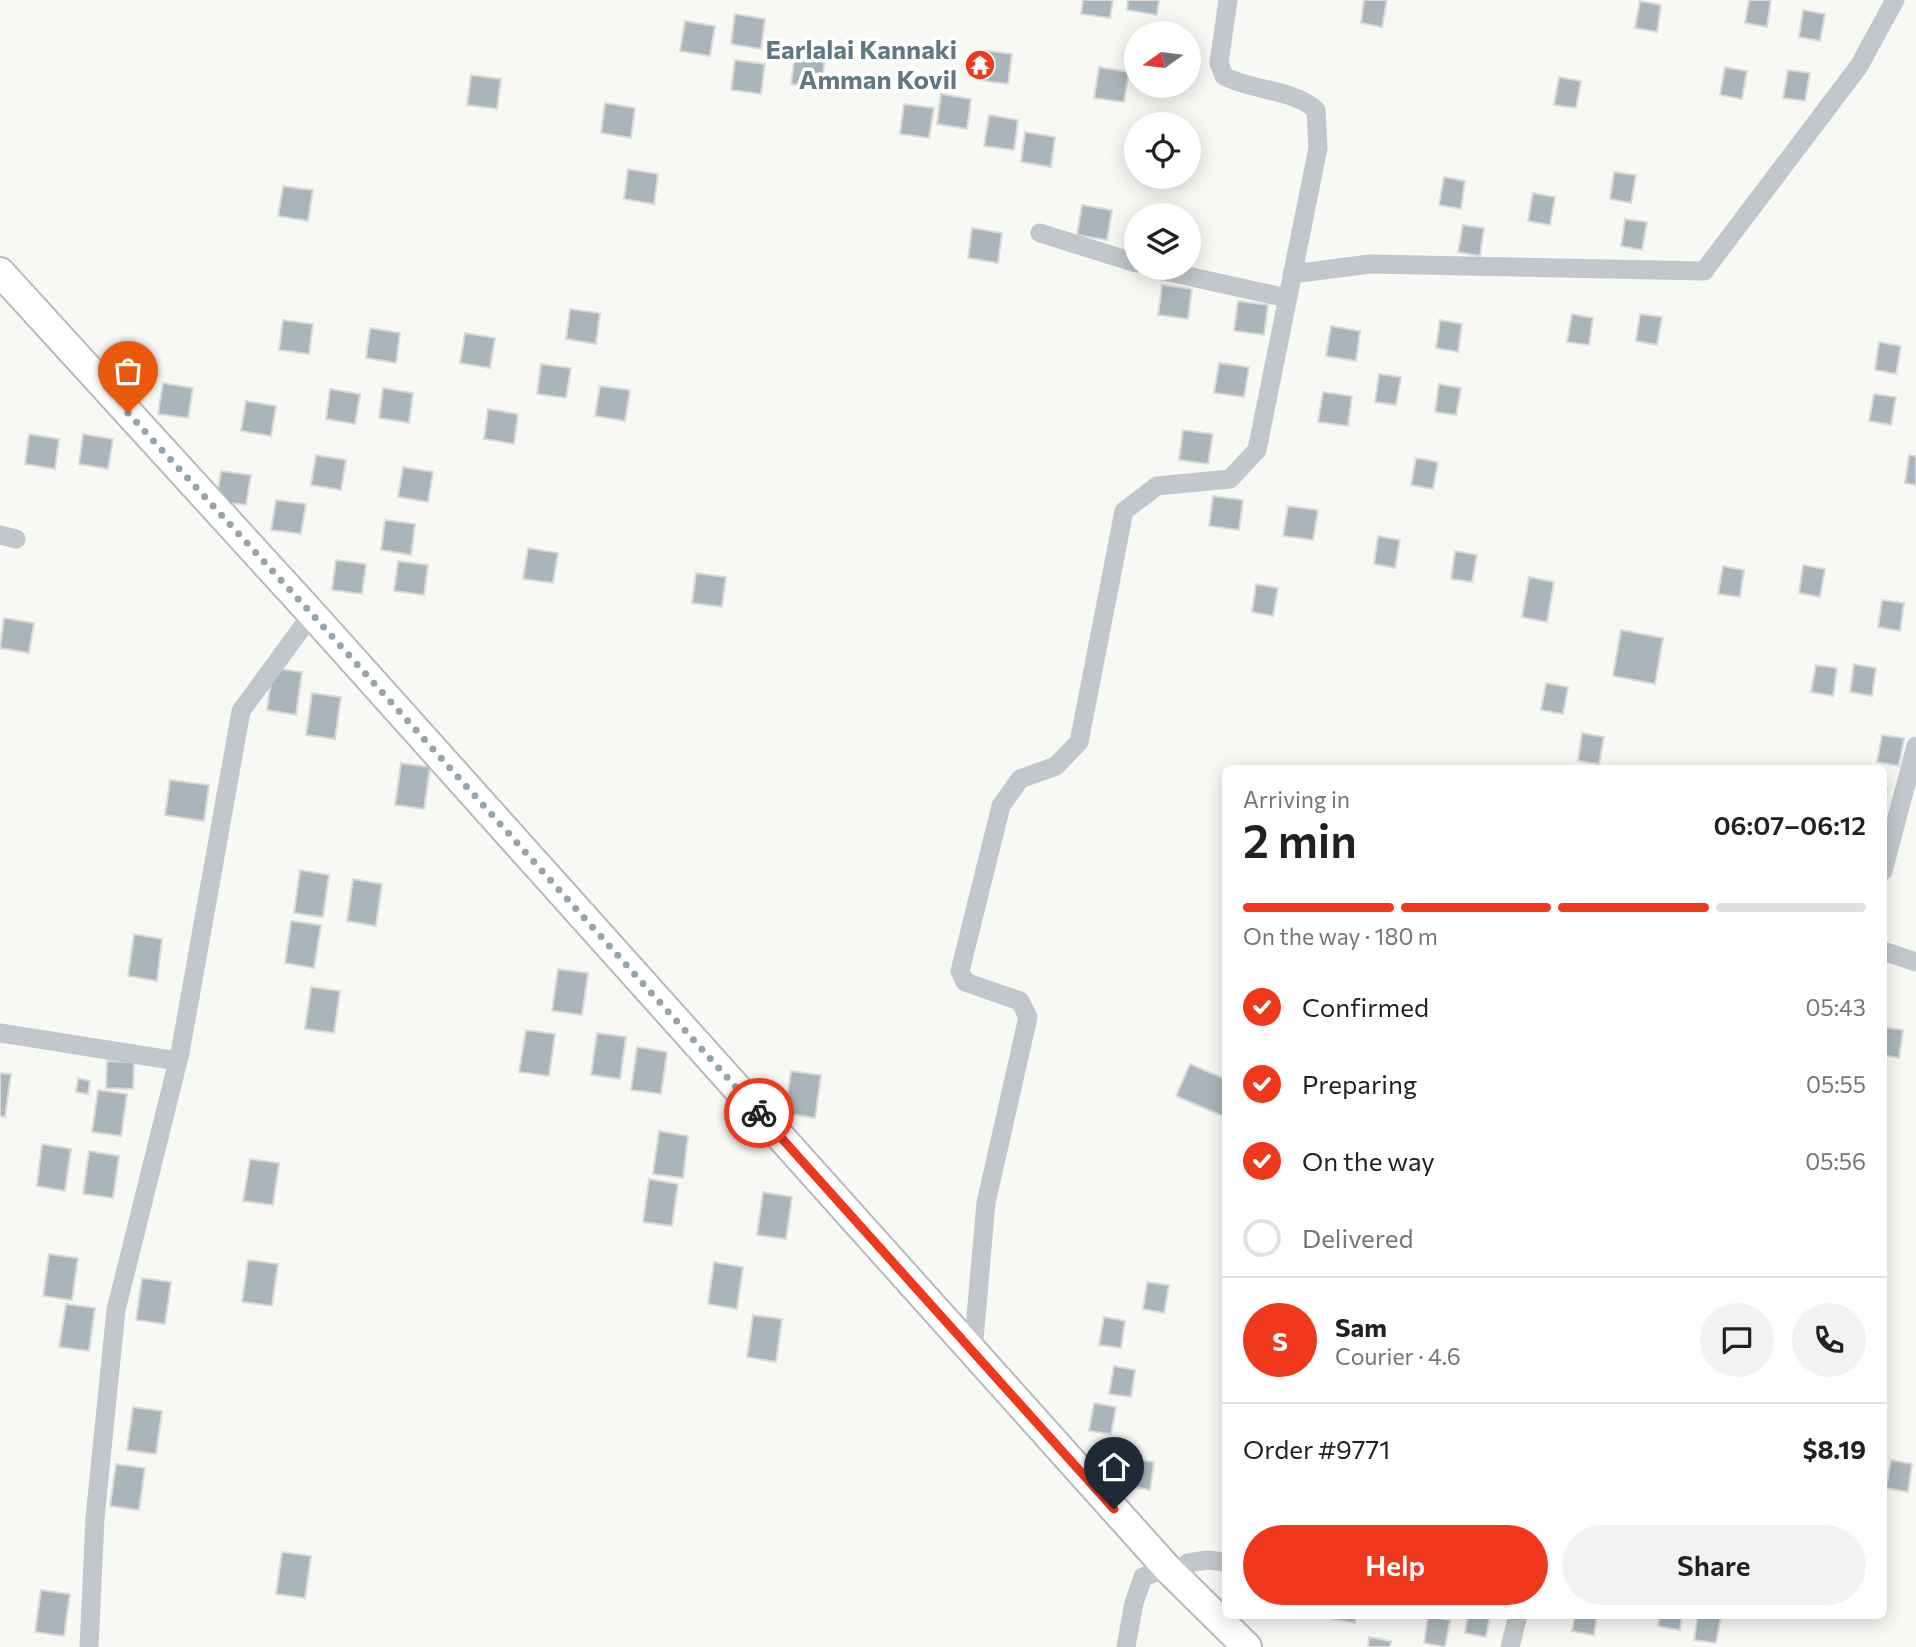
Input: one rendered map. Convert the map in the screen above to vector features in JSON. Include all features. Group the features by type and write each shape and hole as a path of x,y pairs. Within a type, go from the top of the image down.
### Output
{"main road":[{"path":"0,272 312,614 1175,1576 1247,1647"}],"street":[{"path":"973,1351 986,1203 1028,1017 1020,1000 965,982 960,971 1002,806 1020,779 1056,766 1079,742 1124,512 1157,486 1230,479 1257,450 1318,148 1316,110 1306,101 1236,82 1224,76 1219,63 1228,0"},
{"path":"1292,274 1370,264 1704,271 1859,66 1895,0"},
{"path":"1041,233 1124,259"},
{"path":"1201,279 1287,298"},
{"path":"89,1647 94,1518 117,1310 177,1061 241,711 312,614"},
{"path":"1887,856 1916,746"},
{"path":"1887,952 1916,962"},
{"path":"0,1032 177,1061"},
{"path":"1126,1647 1134,1603 1143,1577 1175,1576 1188,1563 1207,1560 1222,1562"},
{"path":"1510,1647 1517,1619"}],"building":[{"path":"1083,0 1113,0 1110,18 1081,14"},
{"path":"1128,0 1159,0 1157,15 1127,10"},
{"path":"1364,0 1387,0 1382,27 1361,23"},
{"path":"1749,0 1771,0 1767,27 1745,23"},
{"path":"1640,1 1661,5 1657,32 1635,28"},
{"path":"1803,10 1825,14 1820,41 1799,37"},
{"path":"735,14 765,19 761,49 731,44"},
{"path":"685,21 715,26 710,56 680,51"},
{"path":"982,50 1012,54 1008,84 978,80"},
{"path":"795,54 825,59 821,89 791,84"},
{"path":"735,60 765,64 761,94 731,90"},
{"path":"1099,67 1124,71 1124,102 1094,98"},
{"path":"1725,67 1747,71 1742,99 1720,95"},
{"path":"1788,70 1810,73 1805,101 1783,98"},
{"path":"471,75 501,79 497,109 467,105"},
{"path":"1559,77 1581,81 1576,108 1554,105"},
{"path":"941,94 971,99 967,129 937,124"},
{"path":"605,103 635,108 631,138 601,133"},
{"path":"904,104 934,108 929,138 900,134"},
{"path":"989,115 1018,120 1014,150 984,146"},
{"path":"1025,132 1055,137 1051,167 1021,162"},
{"path":"628,169 658,174 654,204 624,199"},
{"path":"1614,172 1636,175 1631,203 1610,199"},
{"path":"1444,177 1465,181 1461,209 1439,205"},
{"path":"283,186 313,190 308,221 278,216"},
{"path":"1533,193 1555,197 1550,225 1528,221"},
{"path":"1082,205 1112,210 1107,240 1077,235"},
{"path":"1625,219 1647,222 1642,250 1621,246"},
{"path":"1463,225 1484,228 1480,256 1458,252"},
{"path":"972,228 1002,233 998,263 968,258"},
{"path":"1162,285 1192,289 1188,319 1158,315"},
{"path":"1238,301 1268,305 1264,335 1234,331"},
{"path":"570,309 600,313 596,344 566,339"},
{"path":"1572,314 1593,318 1589,345 1567,342"},
{"path":"1640,314 1662,317 1657,345 1636,341"},
{"path":"283,320 313,324 309,354 279,350"},
{"path":"1440,320 1462,324 1458,352 1436,348"},
{"path":"1331,326 1360,331 1356,361 1326,356"},
{"path":"370,328 400,333 396,363 366,358"},
{"path":"465,333 495,338 490,368 460,363"},
{"path":"1879,342 1901,346 1896,374 1875,370"},
{"path":"1219,363 1249,367 1244,397 1214,393"},
{"path":"541,364 571,368 566,398 537,394"},
{"path":"1379,374 1401,377 1396,405 1375,402"},
{"path":"163,383 193,388 188,418 158,414"},
{"path":"1439,384 1461,388 1456,415 1435,412"},
{"path":"600,386 630,390 625,421 595,416"},
{"path":"383,388 413,393 409,423 379,418"},
{"path":"330,389 360,394 355,424 326,419"},
{"path":"1323,392 1352,396 1348,426 1318,422"},
{"path":"1874,394 1896,397 1891,425 1869,421"},
{"path":"246,401 276,406 271,436 241,431"},
{"path":"488,409 518,414 514,444 484,439"},
{"path":"1183,430 1213,434 1208,464 1179,460"},
{"path":"29,434 59,439 55,469 25,464"},
{"path":"83,434 113,439 108,469 79,464"},
{"path":"316,455 346,460 341,490 311,485"},
{"path":"1909,455 1916,456 1916,485 1905,483"},
{"path":"1416,458 1438,462 1433,489 1411,485"},
{"path":"403,467 433,472 428,502 398,497"},
{"path":"221,471 251,475 246,505 216,501"},
{"path":"1213,496 1243,500 1239,530 1209,526"},
{"path":"276,500 306,504 301,534 271,530"},
{"path":"1288,506 1318,510 1313,540 1283,536"},
{"path":"385,520 415,524 411,555 381,550"},
{"path":"1378,536 1400,540 1395,568 1374,564"},
{"path":"528,548 558,553 553,583 523,579"},
{"path":"1455,551 1477,555 1472,582 1451,579"},
{"path":"336,560 366,564 362,594 332,590"},
{"path":"398,561 428,565 424,595 394,591"},
{"path":"1803,565 1825,569 1820,597 1799,593"},
{"path":"1723,566 1744,570 1740,597 1718,594"},
{"path":"696,573 726,577 722,607 692,603"},
{"path":"1529,577 1554,582 1547,622 1522,617"},
{"path":"1256,584 1278,588 1273,616 1252,612"},
{"path":"1882,600 1904,603 1900,631 1878,627"},
{"path":"4,618 34,623 29,653 0,648"},
{"path":"1621,630 1663,638 1655,684 1613,676"},
{"path":"1854,664 1876,668 1872,696 1850,692"},
{"path":"1816,665 1837,668 1833,696 1811,692"},
{"path":"273,668 302,672 296,715 267,710"},
{"path":"1546,683 1568,687 1563,714 1541,710"},
{"path":"312,693 341,697 335,739 306,735"},
{"path":"1582,733 1604,737 1599,764 1578,761"},
{"path":"1882,735 1904,738 1899,766 1877,762"},
{"path":"401,763 430,767 424,809 395,805"},
{"path":"170,780 209,785 204,821 165,815"},
{"path":"300,870 329,875 323,917 294,913"},
{"path":"353,879 382,884 376,926 347,921"},
{"path":"291,921 321,925 314,968 285,963"},
{"path":"134,934 162,939 157,981 128,976"},
{"path":"558,969 588,973 582,1015 552,1011"},
{"path":"311,987 340,991 334,1033 305,1029"},
{"path":"1887,1028 1903,1030 1899,1058 1887,1056"},
{"path":"526,1030 555,1034 549,1076 519,1072"},
{"path":"597,1033 626,1037 620,1079 591,1075"},
{"path":"637,1047 667,1052 661,1094 631,1090"},
{"path":"107,1061 134,1062 133,1089 106,1088"},
{"path":"1190,1064 1222,1078 1222,1116 1176,1096"},
{"path":"791,1071 821,1075 815,1118 785,1113"},
{"path":"0,1073 11,1074 5,1117 0,1116"},
{"path":"78,1078 90,1081 88,1094 76,1092"},
{"path":"98,1090 127,1094 121,1136 92,1132"},
{"path":"659,1131 688,1136 683,1178 653,1174"},
{"path":"42,1144 71,1149 65,1191 37,1186"},
{"path":"89,1151 119,1156 113,1198 83,1194"},
{"path":"250,1159 279,1163 273,1205 243,1201"},
{"path":"649,1179 678,1184 672,1226 643,1222"},
{"path":"763,1192 792,1197 786,1239 757,1235"},
{"path":"49,1254 78,1258 72,1300 43,1296"},
{"path":"248,1260 278,1264 272,1306 242,1302"},
{"path":"714,1262 743,1267 737,1309 708,1304"},
{"path":"142,1278 171,1282 165,1324 136,1320"},
{"path":"1147,1282 1169,1285 1164,1313 1143,1309"},
{"path":"66,1304 95,1308 89,1351 59,1347"},
{"path":"753,1315 782,1319 776,1362 747,1357"},
{"path":"1104,1317 1125,1321 1121,1348 1099,1345"},
{"path":"1114,1366 1135,1370 1131,1397 1109,1394"},
{"path":"1094,1403 1116,1407 1111,1434 1089,1431"},
{"path":"133,1407 162,1411 156,1454 127,1450"},
{"path":"1132,1459 1154,1462 1150,1490 1128,1486"},
{"path":"1891,1460 1912,1464 1908,1492 1887,1488"},
{"path":"116,1464 145,1468 139,1510 110,1506"},
{"path":"282,1552 311,1556 305,1598 276,1594"},
{"path":"41,1590 70,1594 64,1636 35,1632"},
{"path":"1333,1619 1356,1619 1355,1623"},
{"path":"1428,1619 1450,1620 1445,1647 1424,1643"},
{"path":"1467,1619 1489,1619 1486,1637 1465,1633"},
{"path":"1574,1619 1596,1619 1594,1635 1572,1631"},
{"path":"1659,1619 1681,1619 1680,1630 1658,1626"},
{"path":"1697,1619 1720,1619 1716,1643 1694,1640"},
{"path":"1369,1637 1391,1641 1390,1647 1368,1647"}],"way so far":[{"path":"128,413 759,1113"}],"place":[{"name":"Earlalai Kannaki Amman Kovil","path":"980,65"}],"route":[{"path":"759,1113 1114,1509"}]}
